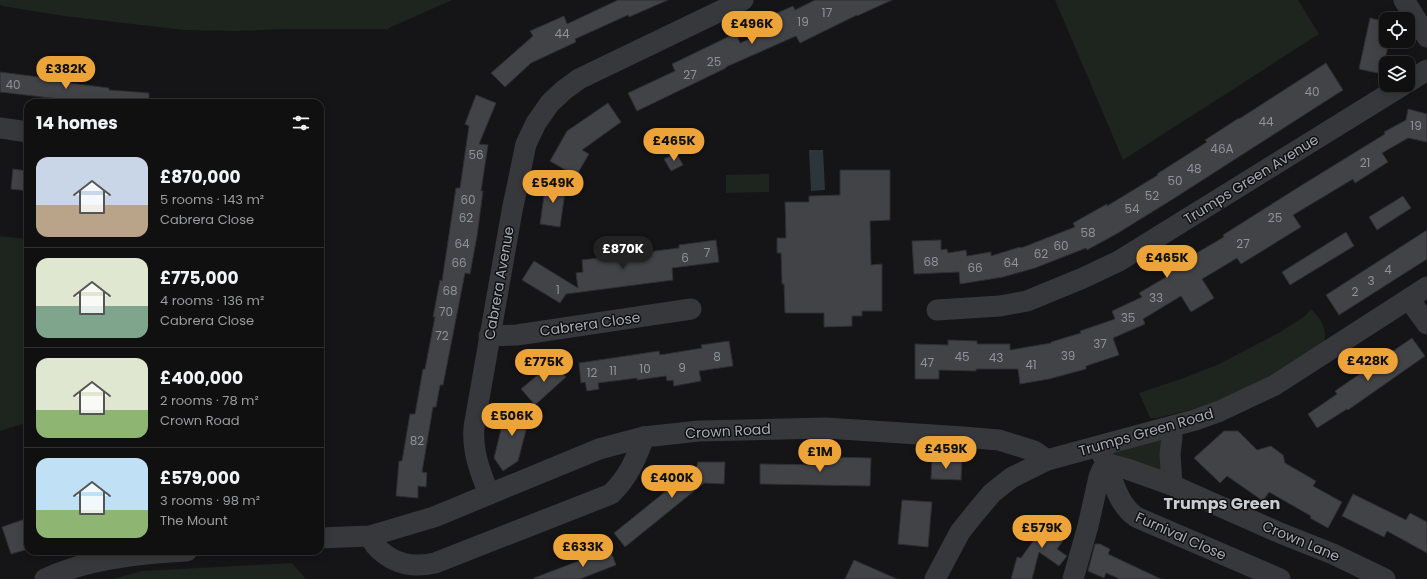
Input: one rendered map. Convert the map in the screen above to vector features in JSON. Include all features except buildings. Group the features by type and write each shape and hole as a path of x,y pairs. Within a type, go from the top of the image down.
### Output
{"street":[{"name":"Cabrera Avenue","path":"489,494 480,471 474,448 474,437 512,211 526,144 536,123 550,103 578,79 743,0"},
{"path":"1404,0 1427,37"},
{"path":"1415,78 1427,70"},
{"name":"Trumps Green Avenue","path":"937,310 977,308 1027,302 1083,278 1126,256 1392,92"},
{"path":"0,128 24,131"},
{"name":"Trumps Green Road","path":"935,579 960,532 992,493 1012,478 1046,460 1195,420 1220,411 1275,385 1427,288"},
{"path":"1409,299 1427,324"},
{"name":"Cabrera Close","path":"490,336 517,334 691,309"},
{"path":"1170,427 1172,437 1170,454 1172,485"},
{"name":"Crown Road","path":"324,538 370,536 434,517 599,449 644,437 699,431 826,428 999,440 1034,451 1046,460"},
{"path":"370,536 373,544 396,560 407,564 421,565 435,563 611,494 623,482 634,463 644,437"},
{"name":"Furnival Close","path":"1097,446 1108,466 1115,488 1125,508 1136,517 1280,579"},
{"path":"1073,579 1088,526 1099,477 1102,470 1108,466"},
{"name":"Crown Lane","path":"1108,466 1117,466 1172,485 1280,533 1333,554 1385,579"},
{"path":"45,579 89,564 136,555"}],"shaded area":[{"path":"0,0 452,0 389,28 388,30 283,29 236,31 184,30 64,16 2,6 0,5"},
{"path":"1055,0 1298,0 1319,34 1123,160"},
{"path":"809,150 823,150 825,190 811,191"},
{"path":"769,174 769,192 726,193 726,175"},
{"path":"0,236 24,239 24,423 0,431"},
{"path":"1311,309 1319,318 1324,328 1325,338 1321,350 1213,404 1157,418 1150,418 1139,393 1217,365 1277,334 1305,316"},
{"path":"1161,439 1163,467 1160,472 1119,463 1112,453"},
{"path":"292,563 306,579 113,579 142,571"}],"district":[{"name":"Trumps Green","path":"1222,503"}]}
